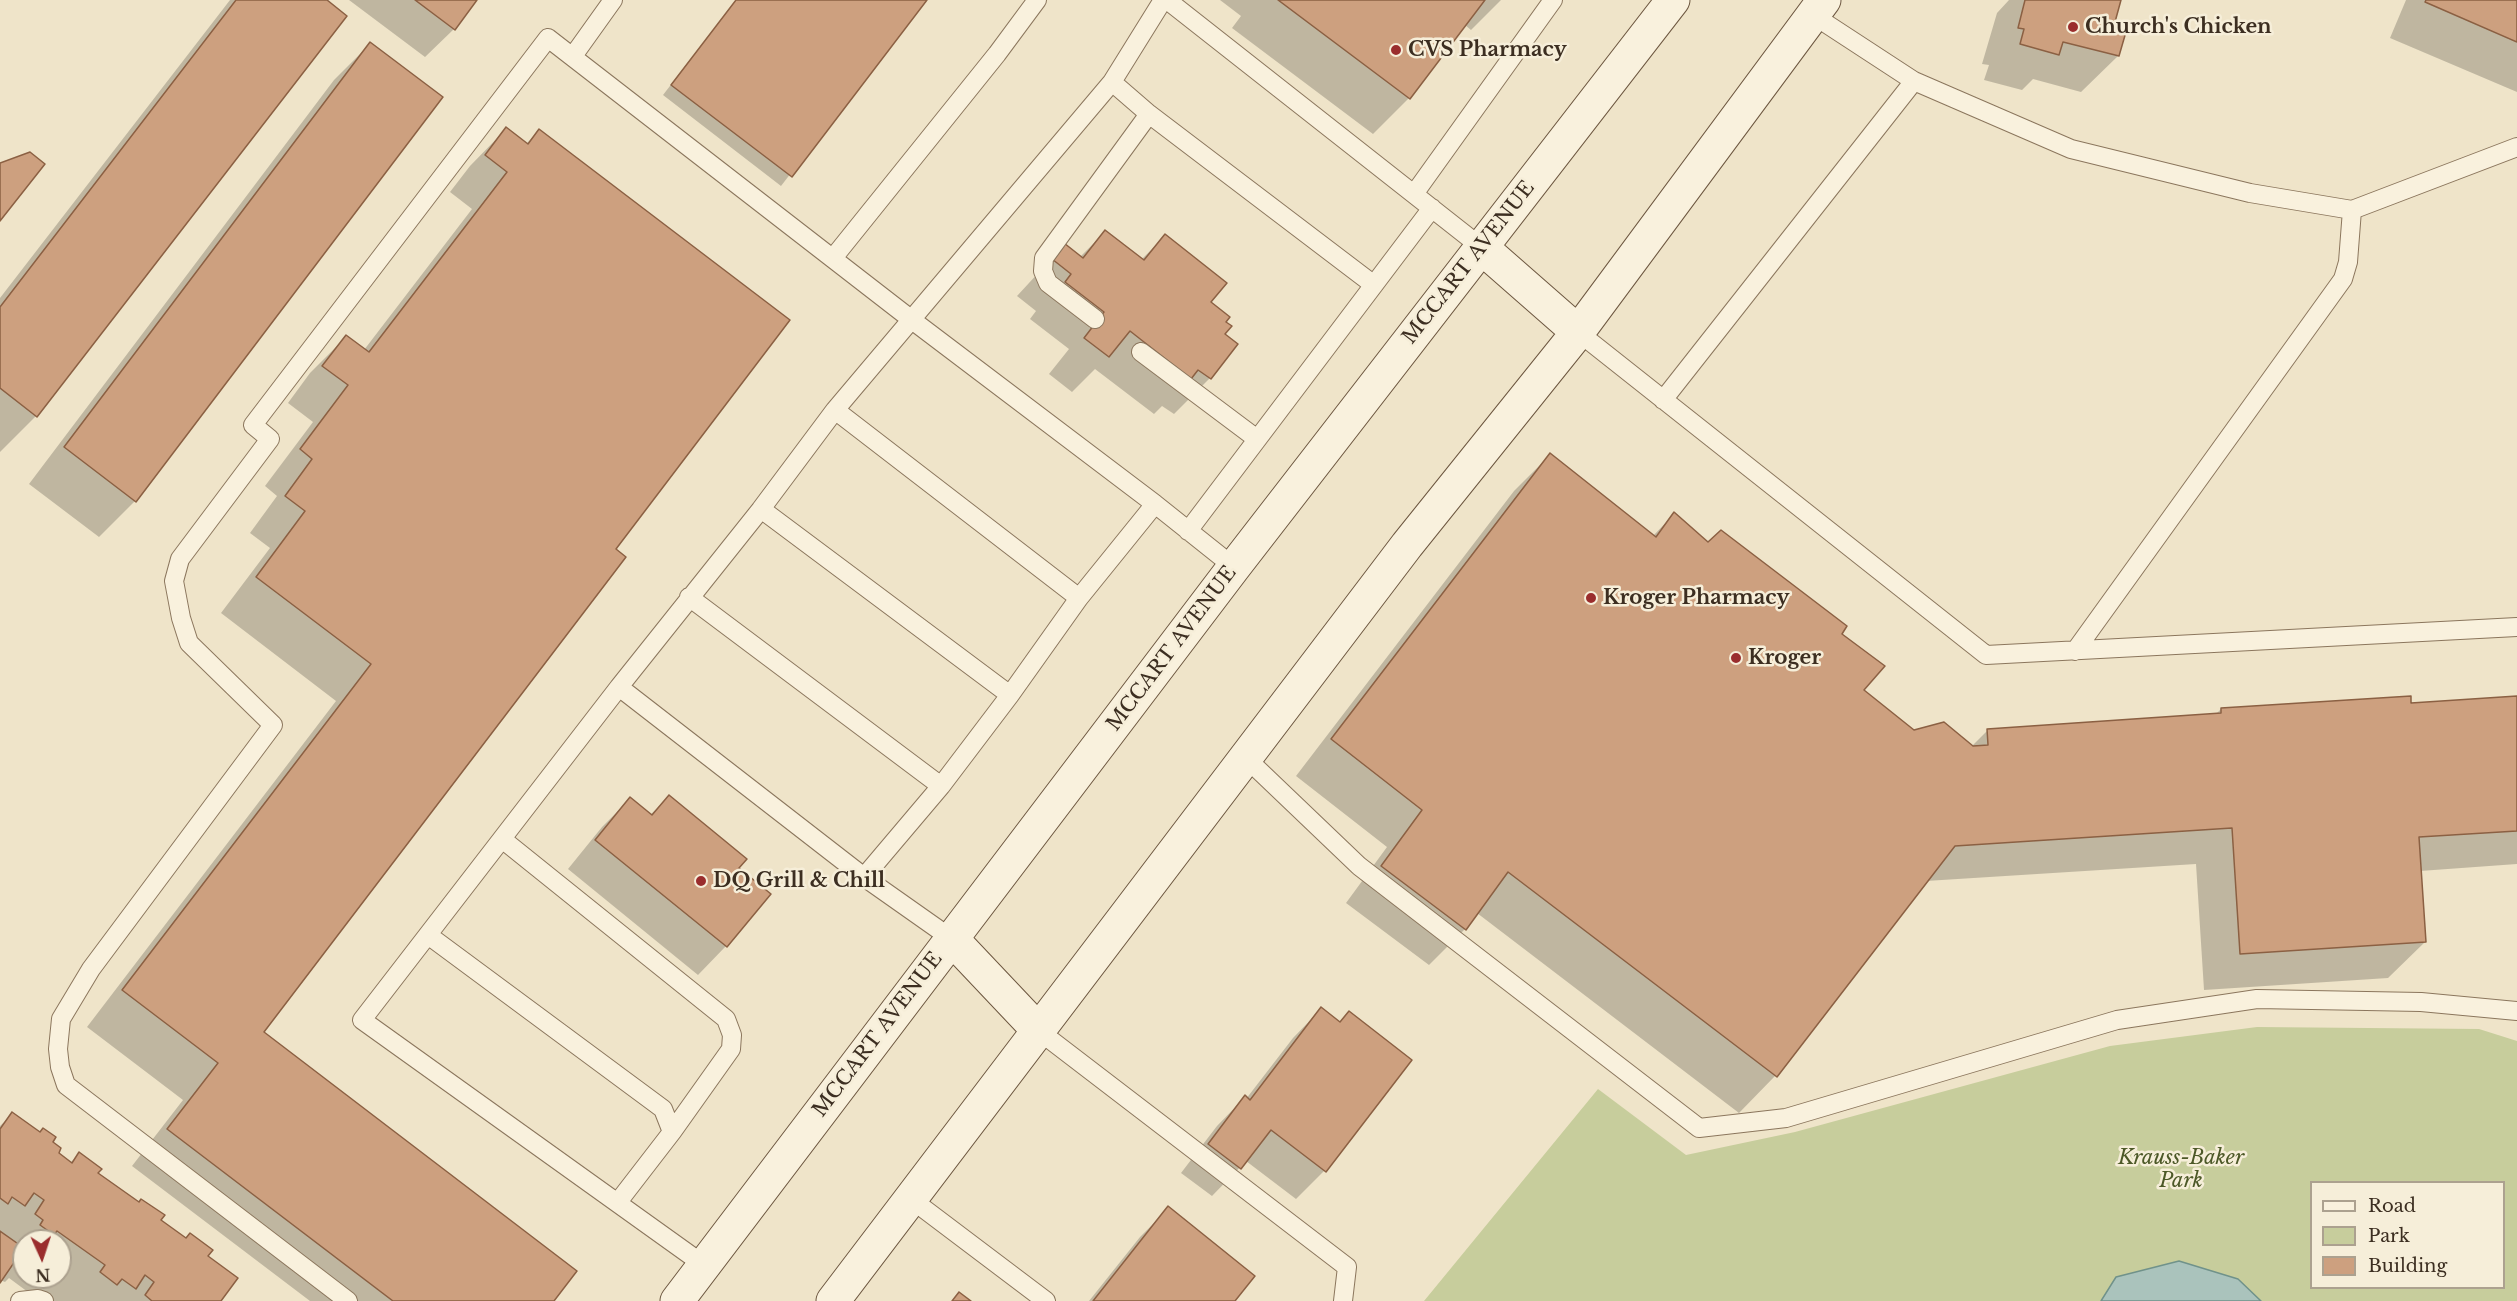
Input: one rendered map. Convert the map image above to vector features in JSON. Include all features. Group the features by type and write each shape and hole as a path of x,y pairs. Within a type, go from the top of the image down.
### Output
{"main road":[{"name":"MCCART AVENUE","path":"676,1301 1234,567 1673,0"},
{"path":"833,1301 1407,545 1578,332 1818,7"},
{"path":"1481,247 1578,332"},
{"path":"952,939 1039,1031"}],"lane":[{"path":"573,56 613,0"},
{"path":"833,258 997,54 1037,0"},
{"path":"704,1264 362,1020 689,597 761,509 835,410 1112,82 1165,0 1481,247"},
{"path":"1414,194 1553,0"},
{"path":"1818,7 1914,81 2072,148 2250,193 2352,210 2517,147"},
{"path":"348,1301 66,1085 60,1067 58,1049 61,1019 91,969 273,725 189,643 181,618 174,581 180,559 270,439 253,425 548,38 1234,567"},
{"path":"1663,400 1914,81"},
{"path":"1112,82 1149,114 1374,285"},
{"path":"1095,319 1048,283 1043,272 1044,258 1149,114"},
{"path":"1188,531 1432,208"},
{"path":"2075,651 2343,279 2348,262 2352,210"},
{"path":"1578,332 1986,655 2517,627"},
{"path":"1141,352 1257,440"},
{"path":"835,410 1079,598"},
{"path":"864,877 941,786 1079,598 1155,504"},
{"path":"761,509 1010,695"},
{"path":"689,597 941,786"},
{"path":"619,687 864,877 952,939"},
{"path":"1246,758 1359,866 1699,1128 1786,1118 2116,1020 2258,999 2421,1002 2517,1011"},
{"path":"502,839 726,1019 732,1035 731,1049 672,1132 618,1202"},
{"path":"428,935 663,1109 672,1132"},
{"path":"1039,1031 1347,1267 1343,1301"},
{"path":"911,1199 1046,1301"},
{"path":"20,1301 38,1299 44,1301"}],"green space":[{"name":"Krauss-Baker Park","path":"2257,1027 2479,1029 2517,1041 2517,1301 1424,1301 1598,1089 1686,1155 1795,1132 2110,1046"}],"water":[{"path":"2179,1261 2238,1279 2261,1301 2101,1301 2116,1277"}],"building":[{"path":"236,0 327,0 347,16 37,417 0,388 0,307"},
{"path":"415,0 477,0 455,30"},
{"path":"736,0 927,0 792,177 671,85"},
{"name":"CVS Pharmacy","path":"1278,0 1485,0 1410,99"},
{"name":"Church's Chicken","path":"2025,0 2121,0 2115,22 2128,25 2119,56 2063,42 2059,55 2020,44 2024,29 2018,28"},
{"path":"2426,0 2517,0 2517,42 2425,2"},
{"path":"370,42 443,97 136,502 64,447"},
{"path":"506,127 528,144 539,129 790,320 616,549 626,557 264,1032 577,1271 554,1301 393,1301 167,1129 218,1063 122,990 371,664 256,577 305,511 285,496 312,459 300,449 348,385 322,366 346,335 369,352 507,172 485,155"},
{"path":"30,152 45,164 0,221 0,163"},
{"path":"1105,230 1144,260 1165,234 1227,283 1211,302 1230,317 1226,322 1232,326 1225,334 1238,344 1211,379 1198,370 1191,379 1130,331 1109,357 1084,338 1104,312 1065,282 1071,274 1052,259 1064,243 1083,258"},
{"path":"1550,453 1656,537 1674,512 1708,542 1721,530 1847,626 1842,634 1885,666 1864,690 1914,730 1944,722 1973,746 1988,745 1987,729 2221,713 2221,708 2411,696 2411,703 2517,696 2517,831 2419,837 2426,942 2240,954 2232,828 1955,846 1777,1077 1508,872 1466,930 1381,866 1422,810 1331,739"},
{"name":"DQ Grill & Chill","path":"669,795 747,859 739,868 771,894 727,947 595,840 630,797 652,815"},
{"path":"1321,1007 1340,1022 1349,1011 1412,1060 1326,1172 1271,1130 1241,1169 1208,1144 1245,1095 1250,1100"},
{"path":"12,1112 40,1132 43,1128 56,1137 53,1142 61,1148 59,1153 72,1163 79,1152 102,1169 98,1173 139,1202 141,1199 165,1215 161,1220 186,1238 190,1233 213,1250 208,1256 238,1278 221,1301 152,1301 145,1295 154,1282 145,1275 136,1289 122,1279 117,1285 100,1272 105,1265 72,1242 72,1229 46,1229 40,1225 43,1220 35,1214 44,1200 34,1193 25,1206 12,1197 8,1204 0,1198 0,1129"},
{"path":"1168,1206 1255,1276 1235,1301 1093,1301"},
{"path":"0,1231 12,1240 12,1266 0,1283"},
{"path":"959,1292 971,1301 952,1301"}],"place":[{"name":"Church's Chicken","path":"2073,27"},
{"name":"CVS Pharmacy","path":"1396,50"},
{"name":"Kroger Pharmacy","path":"1591,598"},
{"name":"Kroger","path":"1736,658"},
{"name":"DQ Grill & Chill","path":"701,881"}]}
